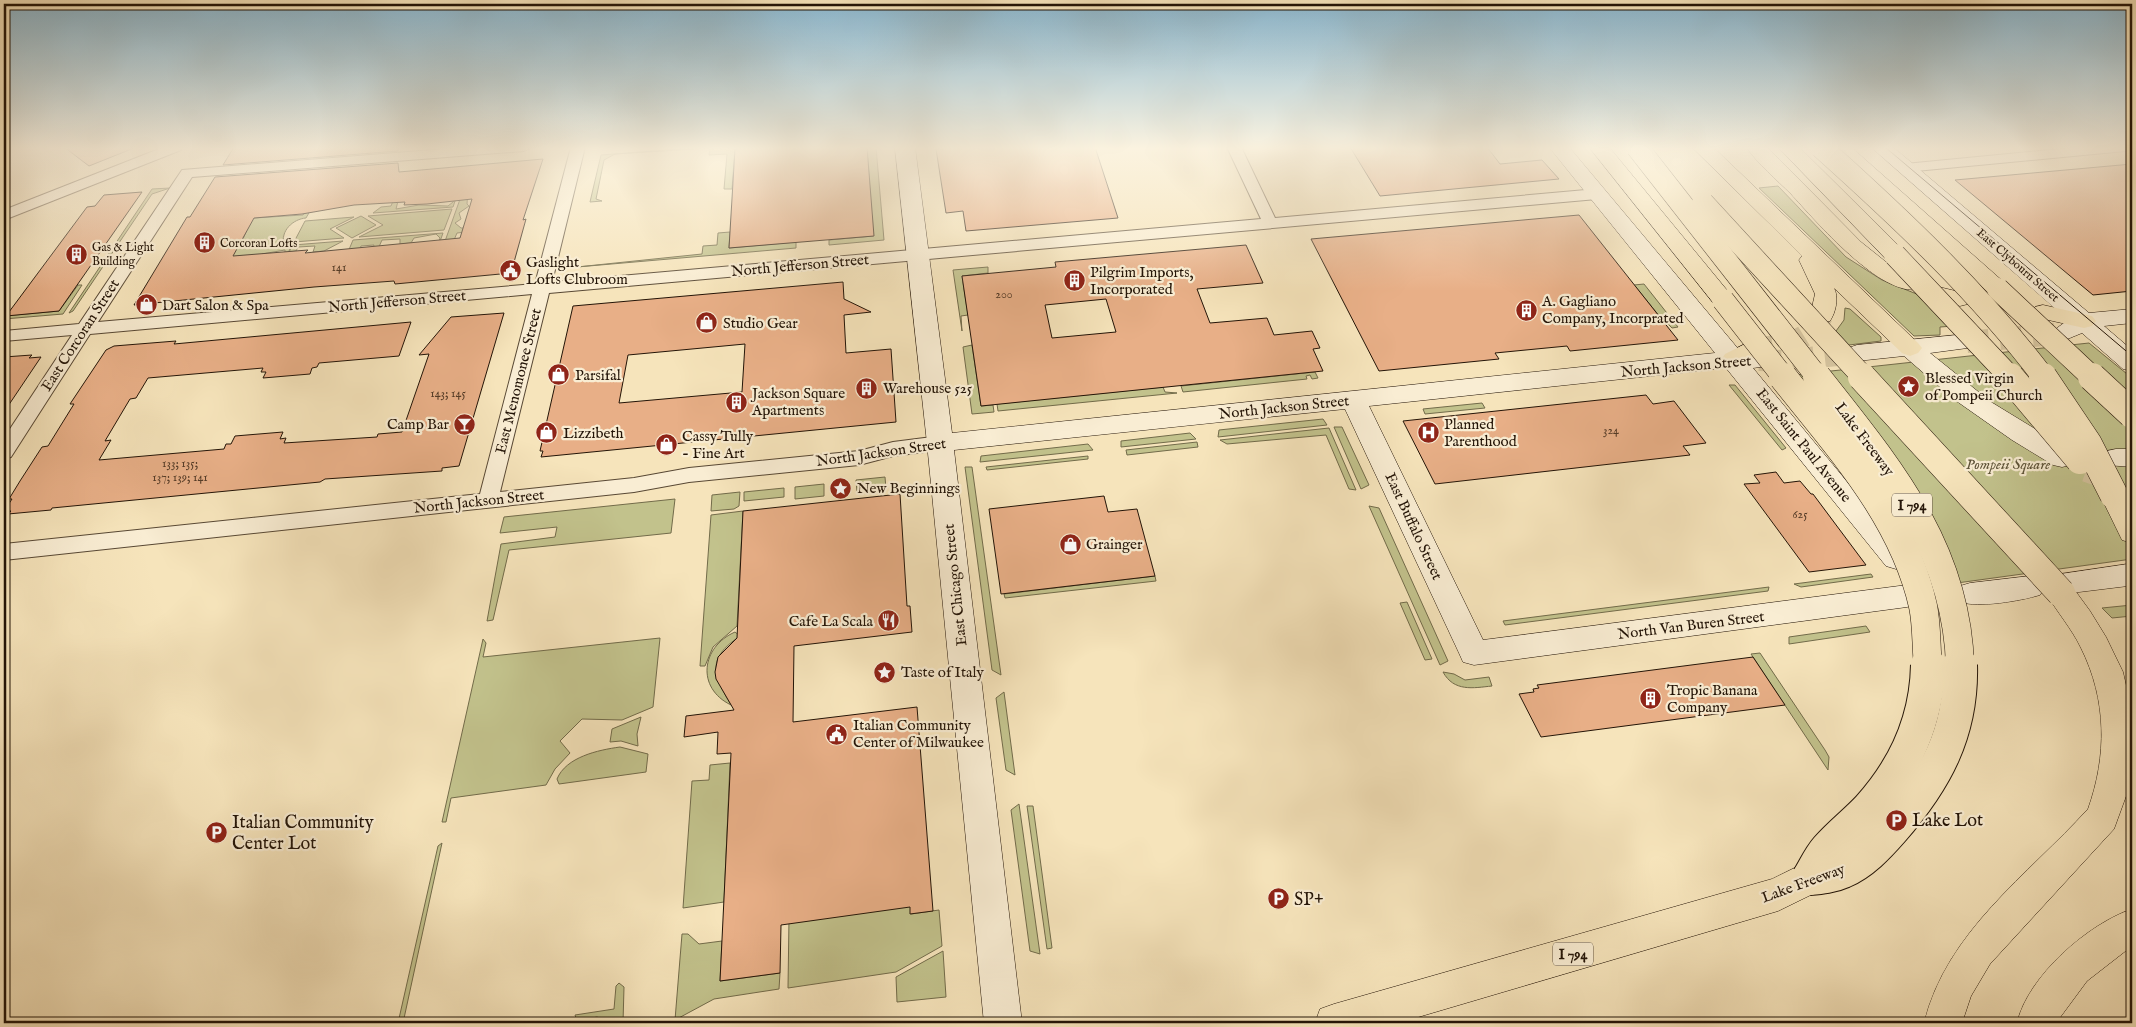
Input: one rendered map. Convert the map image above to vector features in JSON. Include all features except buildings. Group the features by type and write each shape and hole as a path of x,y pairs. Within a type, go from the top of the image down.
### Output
{"highway":[{"path":"1637,195 1870,487 1892,523 1918,587 1925,624 1928,667 1924,704 1918,727 1902,761 1885,790 1827,849 1809,878"},
{"name":"Lake Freeway","path":"1334,1023 1778,894 1809,878 1833,875 1855,863 1880,845 1919,796 1944,753 1958,703 1960,656 1954,605 1932,541 1908,497 1890,470 1675,195"},
{"path":"1696,195 2075,611 2098,642 2115,675 2128,721 2129,748 2125,775 2117,797 2096,825 1980,945 1963,971 1947,1006 1943,1023"},
{"path":"1750,195 1910,348"},
{"path":"1802,195 1853,247 1878,267 1911,284"},
{"path":"1834,195 2018,385 2074,454 2126,488"},
{"path":"1873,195 1927,244 1996,318 2054,392 2101,467 2126,488 2132,533"},
{"path":"1893,195 2067,351 2132,414"},
{"path":"1798,242 1820,278 1826,294 1822,316"},
{"path":"2043,312 2074,327"},
{"path":"2036,1023 2054,991 2074,965 2108,940 2132,926"}],"street":[{"path":"4,215 55,195"},
{"name":"East Corcoran Street","path":"4,452 173,195"},
{"name":"East Menomonee Street","path":"488,500 565,195"},
{"name":"East Chicago Street","path":"910,195 940,443 1002,1023"},
{"path":"1257,195 1270,223"},
{"name":"North Jefferson Street","path":"4,336 1587,195"},
{"name":"East Saint Paul Avenue","path":"1598,195 1748,356 1896,558"},
{"name":"East Clybourn Street","path":"1934,195 2074,327 2132,363"},
{"path":"2074,327 2132,316"},
{"path":"1856,354 1966,342"},
{"path":"1910,348 1952,387 2026,438 2059,453"},
{"name":"North Jackson Street","path":"4,552 860,458 893,449 940,443 1354,400 1748,356"},
{"name":"East Buffalo Street","path":"1354,400 1474,654"},
{"path":"2071,582 2128,575"},
{"path":"1970,594 2030,587"},
{"name":"North Van Buren Street","path":"1474,654 1907,596"}],"green space":[{"path":"148,195 151,195 73,311 69,313"},
{"path":"457,195 453,207 373,213 381,207 391,206 393,201 398,201 396,209 419,205 448,206"},
{"path":"462,195 468,195 467,204 469,206 459,213 461,219 455,223 461,228 465,228 466,232 457,233 454,240 444,244"},
{"path":"592,195 597,195 596,199 602,201 590,202"},
{"path":"870,195 880,195 884,240 829,245 829,240 873,236"},
{"path":"1766,195 1787,195 1846,257 1882,280 1929,299 1954,326 1940,327 1940,335 1914,336"},
{"path":"452,209 444,230 359,237 383,225 368,216"},
{"path":"310,211 306,218 292,223 286,231 283,240 284,245 292,245 288,253 285,253 285,250 262,254 259,260 220,274 254,218 303,215 305,212"},
{"path":"361,216 376,225 352,238 336,228"},
{"path":"354,217 330,229 344,238 294,242 305,221"},
{"path":"730,232 729,248 796,242 796,248 577,267 702,254 703,246 717,245 718,233"},
{"path":"443,233 429,272 440,238 436,234 414,238 411,243 400,244 400,239 382,240 378,249 373,250 374,245 361,246 359,251 348,252 353,240"},
{"path":"343,241 324,251 313,252 315,246 298,247 296,251 289,252 293,245"},
{"path":"988,267 988,273 962,276 968,315 961,316 962,331 953,270"},
{"path":"1644,284 1678,327 1672,328 1665,323 1634,285"},
{"path":"78,285 82,285 63,314 4,319 4,316 59,311"},
{"path":"1845,308 1850,309 1881,337 1881,341 1849,345 1836,331 1844,320"},
{"name":"Pompeii Square","path":"2089,343 2132,378 2132,559 1957,583 1785,376"},
{"path":"972,345 981,406 993,405 994,412 972,414 963,347"},
{"path":"1315,372 1318,378 1312,379 1310,375 1306,376 1307,379 1183,392 1181,386"},
{"path":"1729,385 1735,385 1786,448 1782,450"},
{"path":"1163,387 1165,392 1177,393 998,411 997,404"},
{"path":"1482,403 1485,408 1425,414 1423,409"},
{"path":"1323,419 1327,425 1218,437 1219,430"},
{"path":"1334,427 1342,427 1369,485 1361,489"},
{"path":"1329,428 1356,490 1349,489 1326,435 1227,444 1220,440"},
{"path":"1190,433 1196,439 1121,447 1121,441"},
{"path":"1197,442 1198,447 1127,455 1126,450"},
{"path":"1088,444 1093,450 980,462 981,456"},
{"path":"1088,456 1088,459 987,470 986,467"},
{"path":"965,467 972,467 1001,675 992,670"},
{"path":"885,477 886,489 857,492 856,480"},
{"path":"824,484 824,496 795,499 795,487"},
{"path":"784,488 784,497 744,501 744,492"},
{"path":"740,492 739,506 734,509 711,511 712,495"},
{"path":"675,499 671,533 509,550 493,620 487,621 501,544 555,537 557,527 500,533 504,517"},
{"path":"1369,506 1379,508 1448,661 1440,665"},
{"path":"743,511 737,626 713,647 705,666 700,666 711,515"},
{"path":"1871,574 1873,577 1801,587 1794,584"},
{"path":"1155,576 1156,581 1005,598 1004,594"},
{"path":"1769,587 1768,591 1505,625 1503,621"},
{"path":"1407,602 1432,659 1425,660 1400,603"},
{"path":"2132,605 2132,616 2112,618 2102,608"},
{"path":"1866,626 1870,632 1789,644 1789,637"},
{"path":"735,632 740,636 722,652 717,660 716,668 720,684 731,705 720,698 712,689 707,668 715,647"},
{"path":"660,638 653,707 622,720 582,719 560,741 570,753 555,769 546,785 451,798 446,822 442,822 483,639 486,643 483,657"},
{"path":"1760,653 1825,750 1829,757 1828,770 1751,654"},
{"path":"1443,672 1454,674 1465,680 1489,677 1492,686 1471,688 1458,686 1447,678"},
{"path":"1004,692 1015,775 1006,770 996,698"},
{"path":"641,717 637,734 638,746 621,741 610,742 612,729"},
{"path":"620,747 648,754 646,772 559,784 557,779 561,771 575,760 602,750"},
{"path":"730,763 724,902 683,908 692,781 709,780 710,765"},
{"path":"1019,804 1040,954 1030,951 1011,810"},
{"path":"1027,806 1033,806 1052,948 1047,949"},
{"path":"442,843 403,1023 398,1023 438,846"},
{"path":"910,901 911,914 939,910 942,946 896,972 788,988 789,918"},
{"path":"682,934 688,934 699,944 722,941 720,981 780,973 779,989 714,999 675,1020"},
{"path":"943,951 946,997 897,1002 896,977"},
{"path":"619,983 624,987 623,1023 606,1023 605,1020 597,1017 577,1021 575,1015 614,1009 616,986"}],"tunnel":[{"path":"1751,349 1782,345 1801,338 1809,333 1822,316"},
{"path":"1967,342 2065,333"},
{"path":"1759,360 1781,361 1857,353"},
{"path":"2087,468 2132,484"}],"tram line":[{"path":"1942,195 2132,356"}],"place":[{"name":"Corcoran Lofts","path":"204,243"},
{"name":"Gas & Light Building","path":"76,254"},
{"name":"Gaslight Lofts Clubroom","path":"510,271"},
{"name":"Pilgrim Imports, Incorporated","path":"1074,281"},
{"name":"Dart Salon & Spa","path":"146,305"},
{"name":"A. Gagliano Company, Incorprated","path":"1526,310"},
{"name":"Studio Gear","path":"707,323"},
{"name":"Parsifal","path":"559,375"},
{"name":"Blessed Virgin of Pompeii Church","path":"1909,387"},
{"name":"Warehouse 525","path":"867,388"},
{"name":"Jackson Square Apartments","path":"736,402"},
{"name":"Camp Bar","path":"465,424"},
{"name":"Lizzibeth","path":"547,433"},
{"name":"Planned Parenthood","path":"1428,433"},
{"name":"Cassy Tully - Fine Art","path":"666,445"},
{"name":"New Beginnings","path":"841,488"},
{"name":"Grainger","path":"1070,544"},
{"name":"Cafe La Scala","path":"889,621"},
{"name":"Taste of Italy","path":"885,672"},
{"name":"Tropic Banana Company","path":"1651,699"},
{"name":"Italian Community Center of Milwaukee","path":"837,734"},
{"name":"Lake Lot","path":"1896,820"},
{"name":"Italian Community Center Lot","path":"216,832"},
{"name":"SP+","path":"1278,899"}]}
